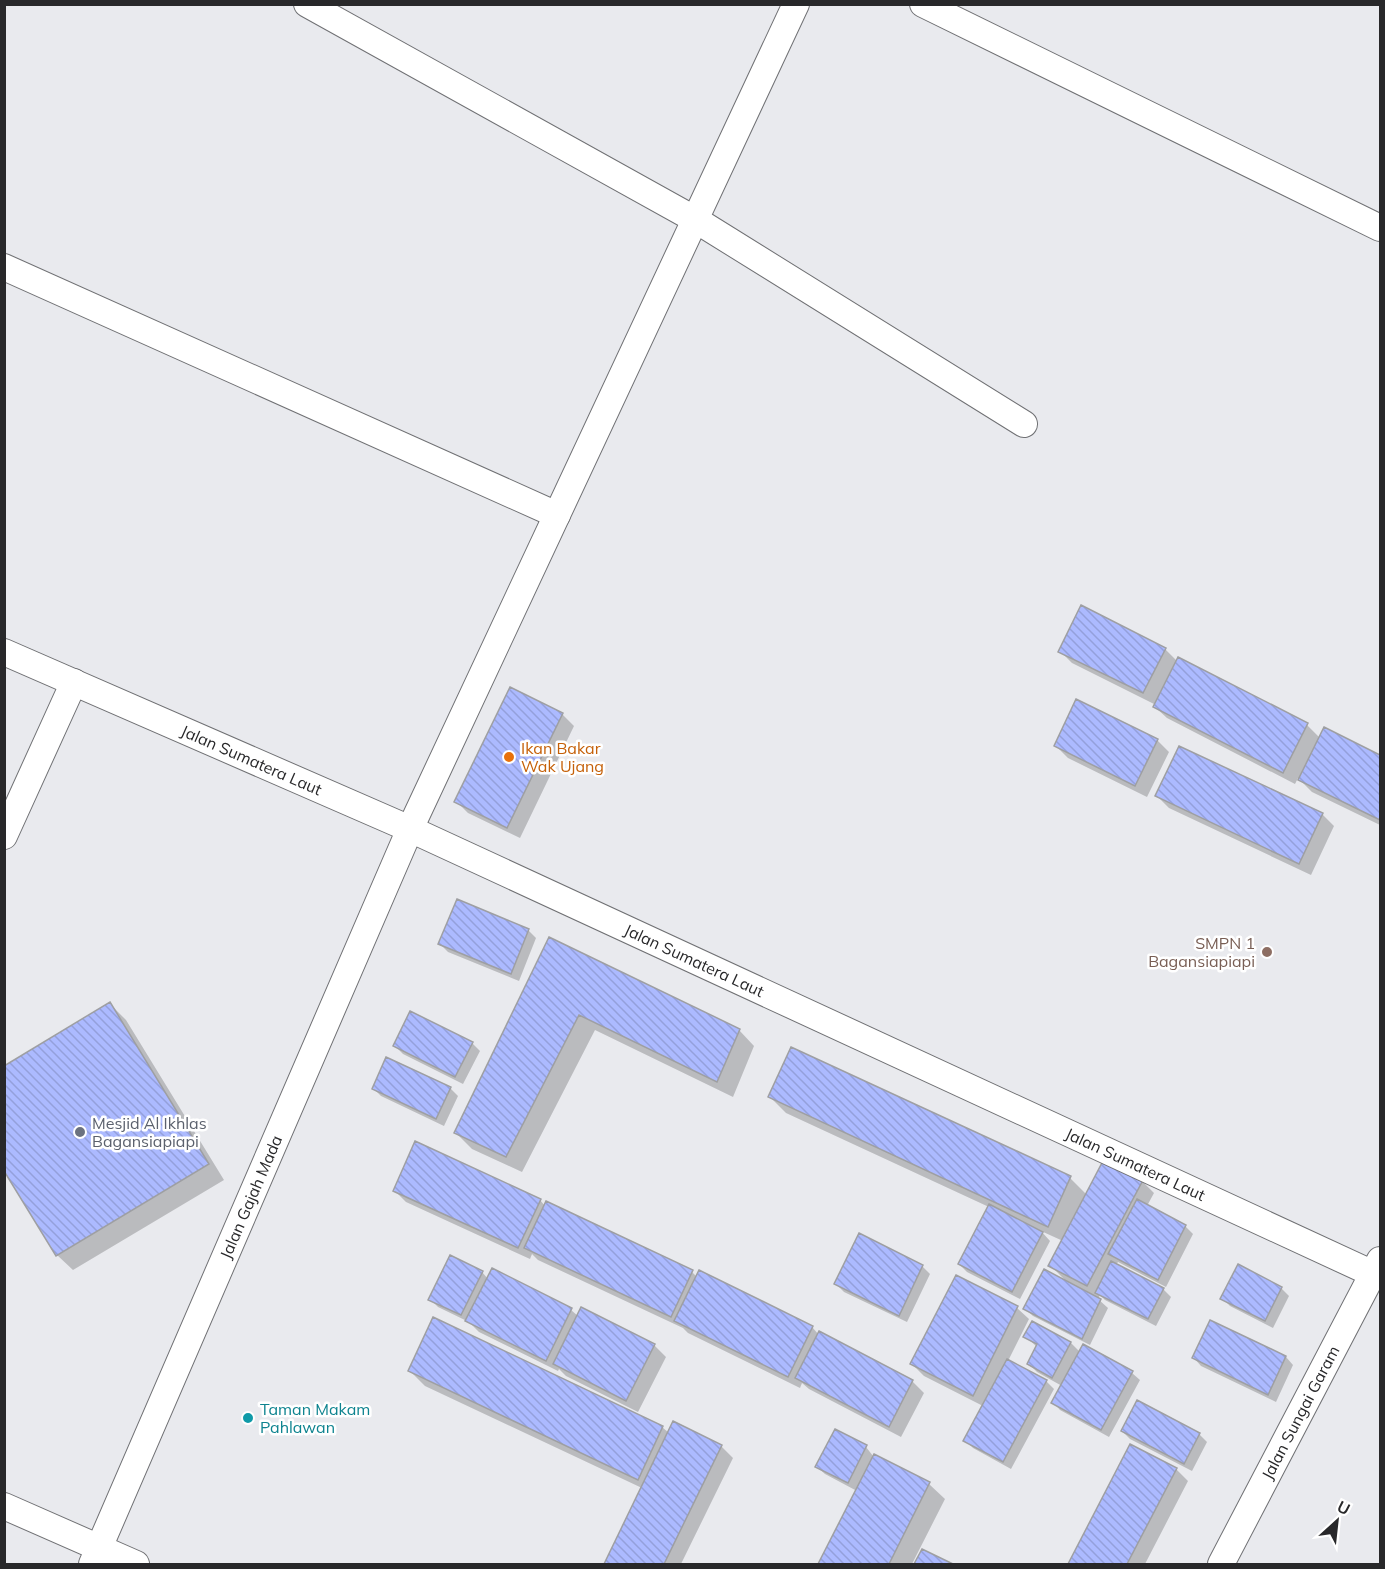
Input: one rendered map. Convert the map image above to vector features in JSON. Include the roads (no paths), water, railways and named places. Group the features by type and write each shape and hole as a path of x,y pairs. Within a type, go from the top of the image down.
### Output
{"street":[{"path":"307,4 696,220 1024,424"},
{"name":"Jalan Gajah Mada","path":"96,1556 410,829 796,4"},
{"path":"923,4 1380,228"},
{"path":"4,267 557,515"},
{"name":"Jalan Sumatera Laut","path":"4,652 410,829 1378,1270"},
{"path":"4,836 74,682"},
{"name":"Jalan Sungai Garam","path":"1221,1564 1378,1270"},
{"path":"4,1506 96,1556 136,1564"}],"place":[{"name":"Ikan Bakar Wak Ujang","path":"509,757"},
{"name":"SMPN 1 Bagansiapiapi","path":"1267,952"},
{"name":"Mesjid Al Ikhlas Bagansiapiapi","path":"80,1132"},
{"name":"Taman Makam Pahlawan","path":"248,1418"}]}
